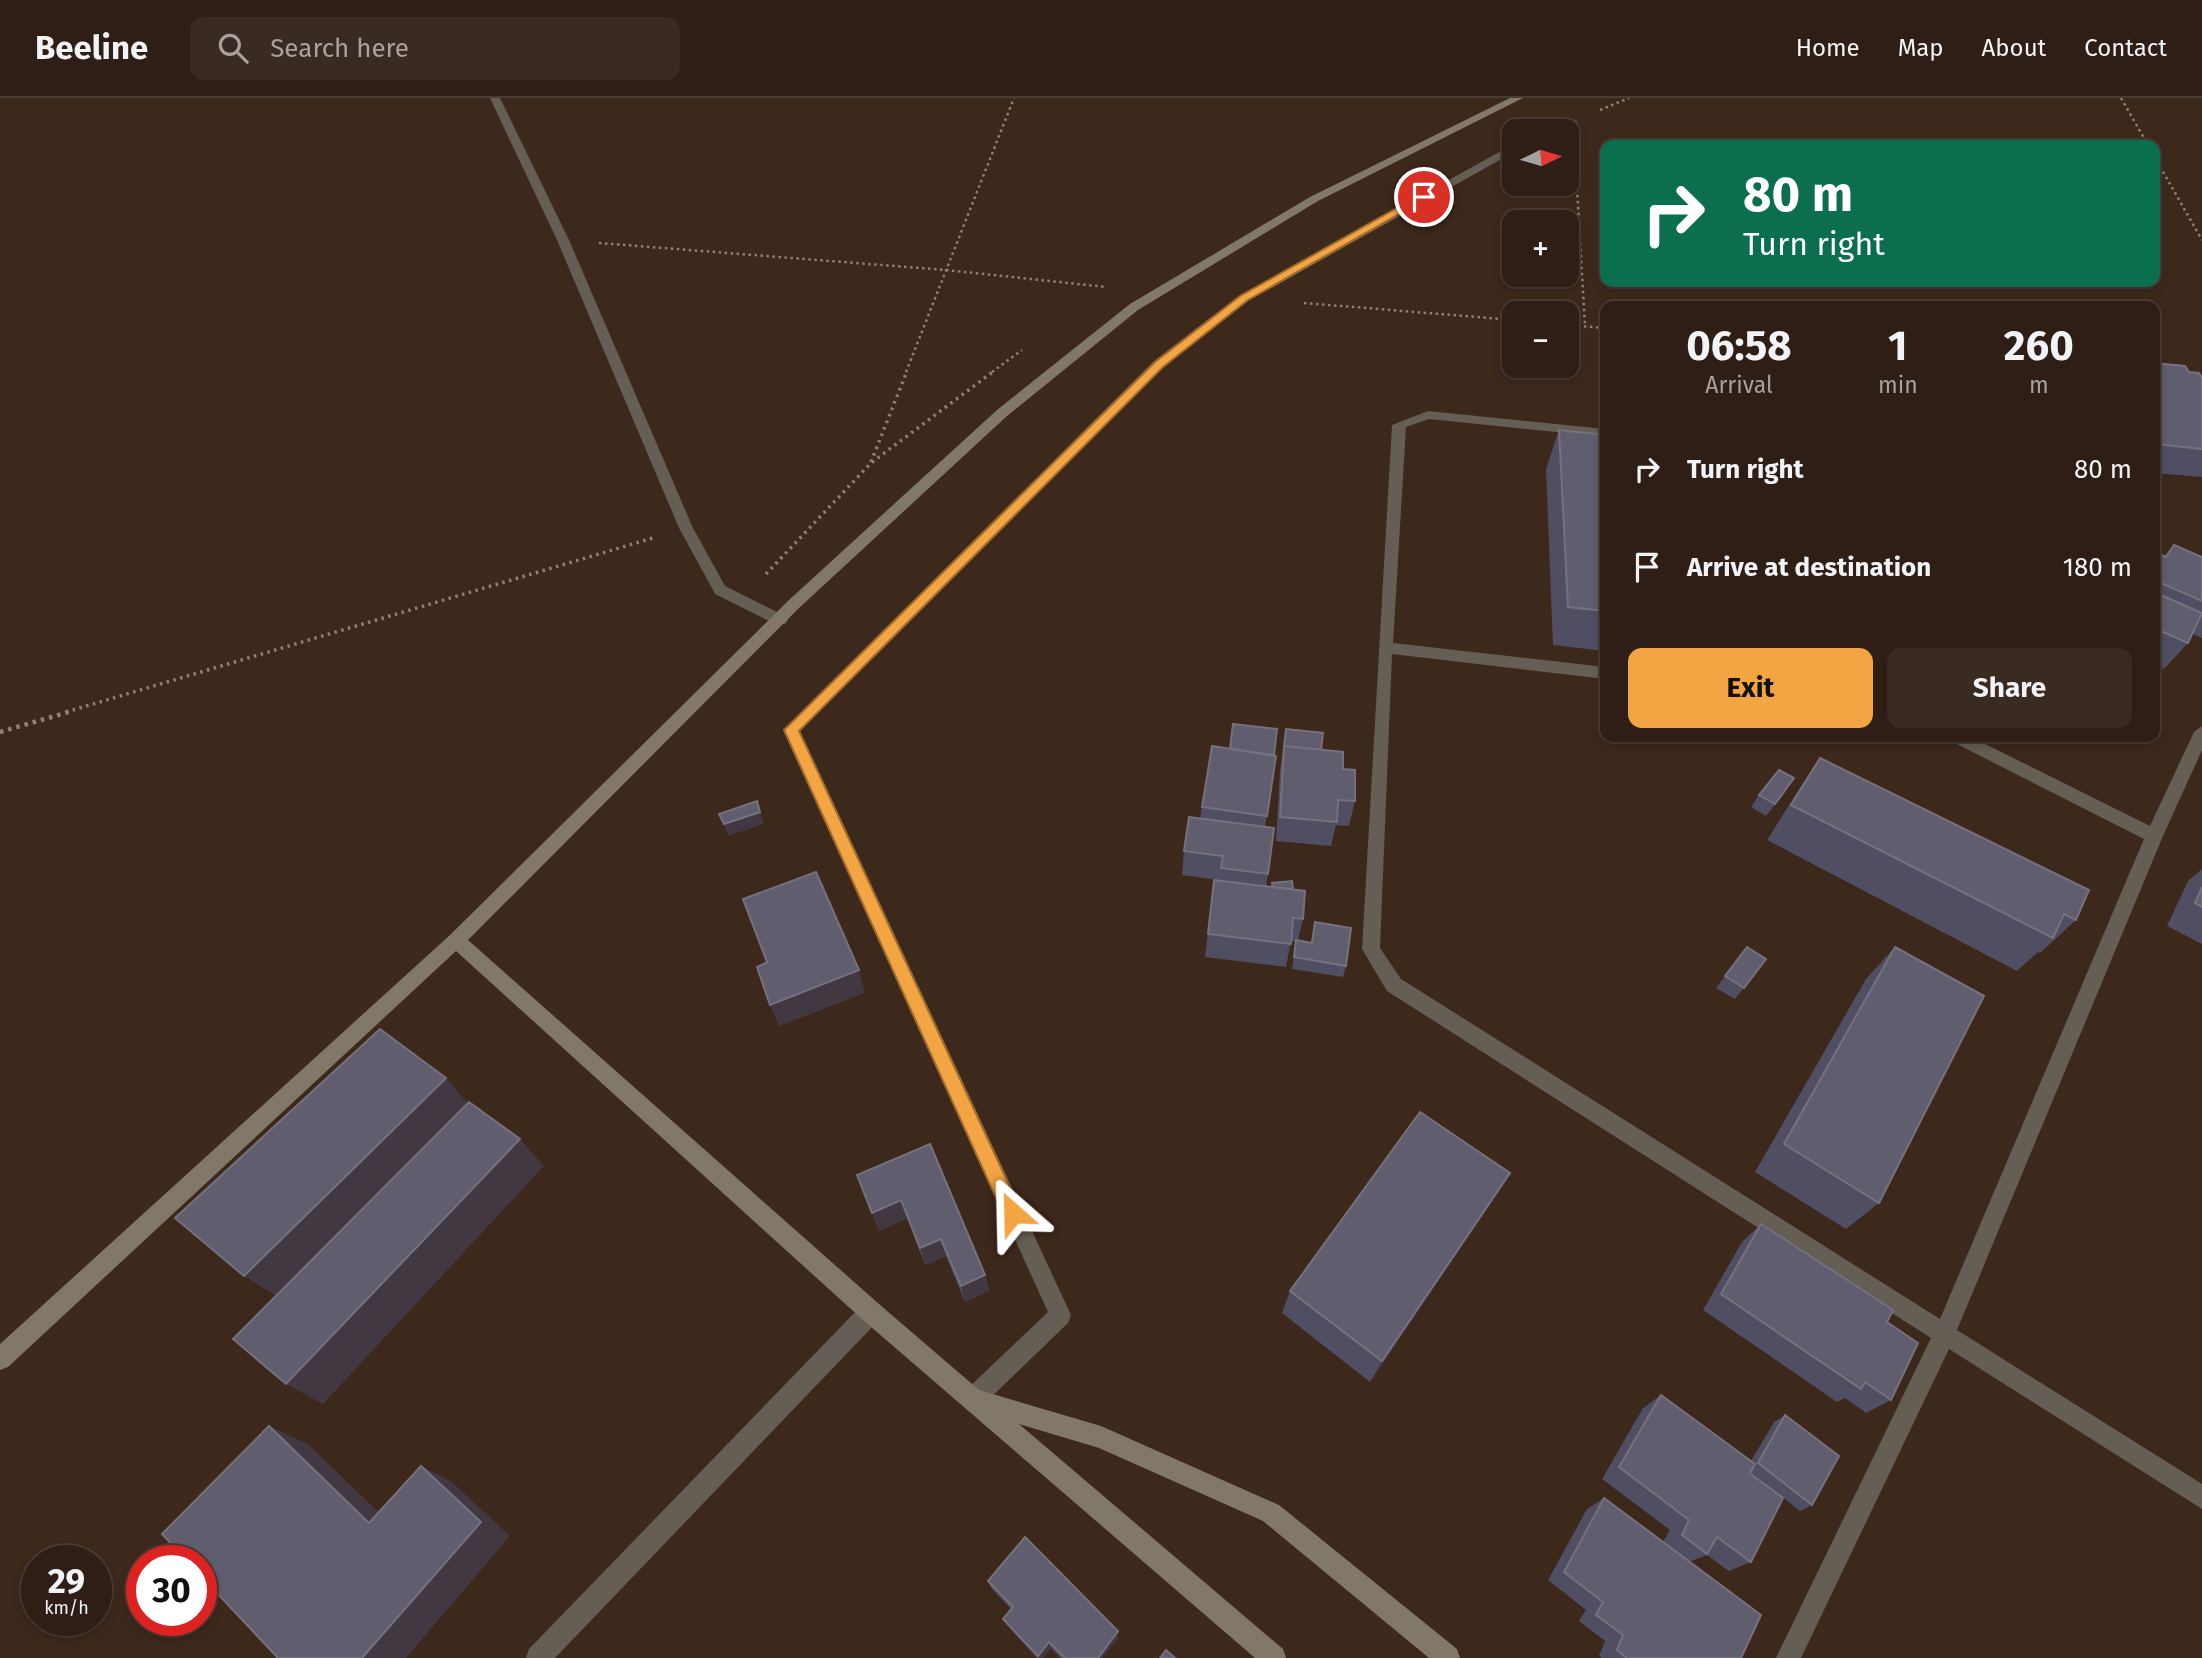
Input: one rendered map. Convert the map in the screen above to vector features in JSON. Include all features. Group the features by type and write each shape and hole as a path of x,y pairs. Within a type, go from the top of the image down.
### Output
{"street":[{"path":"495,98 563,240 687,528 720,590 780,620"},
{"path":"0,1359 456,940 780,620 1003,413 1135,307 1314,200 1518,98"},
{"path":"973,1399 1060,1315 791,730 1159,364 1244,298 1502,153"},
{"path":"1600,432 1428,415 1399,425 1384,648 1371,949 1394,985 2202,1497"},
{"path":"1384,648 1600,672"},
{"path":"1788,1658 1945,1333 2154,836 2202,732"},
{"path":"1966,742 2154,836"},
{"path":"456,940 871,1312 1274,1658"},
{"path":"538,1658 871,1312"},
{"path":"973,1399 1101,1437 1271,1513 1448,1658"}],"path":[{"path":"871,463 1014,98"},
{"path":"1579,119 1629,98"},
{"path":"2121,98 2145,140"},
{"path":"2160,166 2202,240"},
{"path":"1577,196 1585,326"},
{"path":"563,240 946,270 1106,287"},
{"path":"1244,298 1502,319"},
{"path":"1579,326 1600,328"},
{"path":"0,732 687,528"}],"building":[{"path":"2160,364 2185,366 2189,372 2199,373 2202,378 2202,449 2160,444"},
{"path":"1559,430 1600,434 1600,610 1568,607"},
{"path":"2174,545 2202,557 2202,601 2160,583 2160,554 2166,557"},
{"path":"2160,595 2202,613 2188,643 2160,631"},
{"path":"1233,724 1277,729 1274,755 1230,749"},
{"path":"1286,729 1323,733 1321,750 1284,746"},
{"path":"1212,746 1276,756 1267,816 1202,807"},
{"path":"1284,746 1343,752 1343,769 1355,770 1355,801 1338,800 1337,822 1280,817"},
{"path":"1820,758 2089,890 2076,920 2064,914 2053,938 1791,805"},
{"path":"1779,770 1794,778 1775,804 1759,795"},
{"path":"757,801 760,812 724,824 719,814"},
{"path":"1189,817 1274,828 1268,874 1221,868 1223,856 1184,851"},
{"path":"816,872 859,970 770,1005 757,967 767,962 743,899"},
{"path":"1214,880 1305,891 1303,919 1293,918 1291,944 1208,934"},
{"path":"1292,881 1293,889 1273,887 1272,883"},
{"path":"2202,887 2202,907 2195,903"},
{"path":"1315,922 1351,928 1346,966 1294,957 1296,940 1312,943"},
{"path":"1747,947 1766,959 1744,988 1725,976"},
{"path":"1895,947 1984,996 1879,1203 1784,1144"},
{"path":"380,1029 446,1078 244,1276 175,1218"},
{"path":"469,1102 520,1139 286,1384 233,1339"},
{"path":"1420,1112 1510,1173 1382,1361 1290,1291"},
{"path":"930,1144 985,1275 961,1286 941,1239 920,1248 901,1200 872,1213 857,1175"},
{"path":"1761,1224 1893,1310 1887,1322 1918,1343 1891,1400 1865,1382 1861,1389 1721,1294"},
{"path":"1661,1395 1755,1464 1750,1473 1783,1498 1751,1562 1717,1537 1707,1554 1682,1535 1689,1520 1619,1467"},
{"path":"1785,1415 1839,1456 1812,1505 1758,1463"},
{"path":"269,1426 369,1523 421,1466 481,1522 362,1658 278,1658 217,1593 217,1545 172,1545 162,1534"},
{"path":"1604,1498 1761,1615 1741,1658 1627,1658 1617,1650 1623,1635 1596,1615 1603,1602 1564,1572"},
{"path":"1025,1537 1118,1631 1098,1658 1065,1658 1049,1642 1038,1656 1003,1619 1013,1607 988,1581"},
{"path":"1166,1650 1175,1658 1160,1658"}],"route":[{"path":"1013,1213 791,730 1159,364 1244,298 1424,197"}]}
